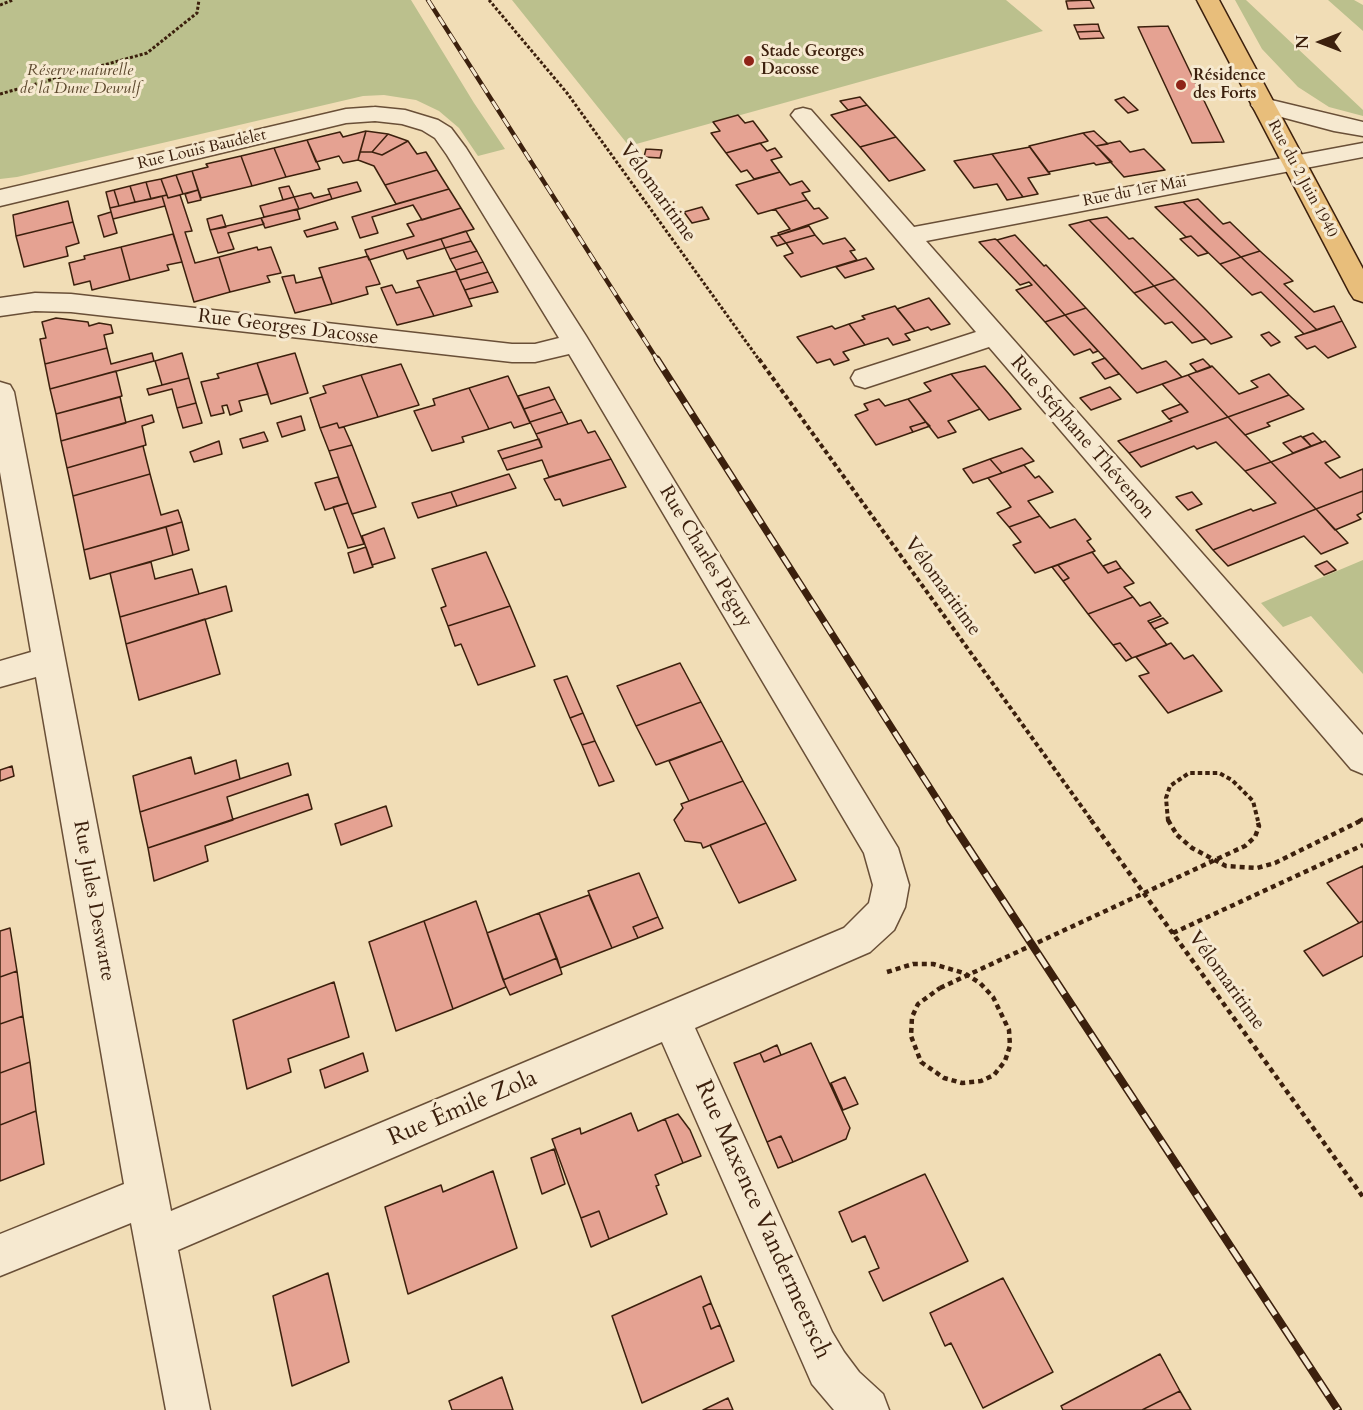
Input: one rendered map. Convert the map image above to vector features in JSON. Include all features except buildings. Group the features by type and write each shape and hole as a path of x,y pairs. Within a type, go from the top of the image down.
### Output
{"main road":[{"name":"Rue du 2 Juin 1940","path":"1208,0 1363,293"}],"street":[{"path":"1263,105 1278,106 1334,124 1363,129"},
{"name":"Rue Louis Baudelet","path":"0,198 346,116 375,114 405,117"},
{"name":"Rue Stéphane Thévenon","path":"803,115 1363,759"},
{"name":"Rue Charles Péguy","path":"405,117 430,125 448,138 576,343 885,857 891,885 889,900 881,918 873,928 857,940 770,978"},
{"name":"Rue du 1er Mai","path":"908,237 1363,150"},
{"name":"Rue Georges Dacosse","path":"0,307 35,302 71,303 512,353 535,353 576,343"},
{"path":"865,378 993,336"},
{"name":"Rue Jules Deswarte","path":"0,392 188,1410"},
{"path":"0,675 49,660"},
{"name":"Rue Émile Zola","path":"155,1239 770,978"},
{"name":"Rue Maxence Vandermeersch","path":"672,1020 817,1347 828,1368 843,1388 867,1410"},
{"path":"0,1255 147,1196"}],"path":[{"path":"0,5 14,0"},
{"path":"0,94 147,53 197,13 199,0"},
{"name":"Vélomaritime","path":"489,0 567,93 1363,1197"},
{"path":"883,974 913,964 933,964 964,973 980,983 993,997 1009,1030 1010,1046 1005,1061 994,1075 981,1081 962,1083 944,1078 921,1062 911,1035 912,1017 918,1004 927,996 1245,846 1255,837 1259,826 1258,814 1253,801 1232,780 1219,773 1189,773 1170,786 1166,798 1168,821 1177,835 1192,848 1226,866 1257,868 1275,863 1363,819"},
{"path":"1173,933 1363,845"}],"green space":[{"name":"Réserve naturelle de la Dune Dewulf","path":"0,0 411,0 505,149 478,156 459,128 439,111 416,100 384,95 363,96 17,177 0,179"},
{"name":"Stade Georges Dacosse","path":"512,0 1006,0 1043,31 629,146"},
{"path":"1235,0 1246,0 1363,110 1363,116 1329,107 1298,87 1262,49"},
{"path":"1328,0 1354,0 1363,5 1363,31"},
{"path":"1363,560 1363,674 1311,616 1283,627 1261,603"}],"railway":[{"path":"428,0 658,361"},
{"path":"657,359 951,821"},
{"path":"950,820 1338,1410"}],"place":[{"name":"Stade Georges Dacosse","path":"749,61"},
{"name":"Résidence des Forts","path":"1181,85"}]}
